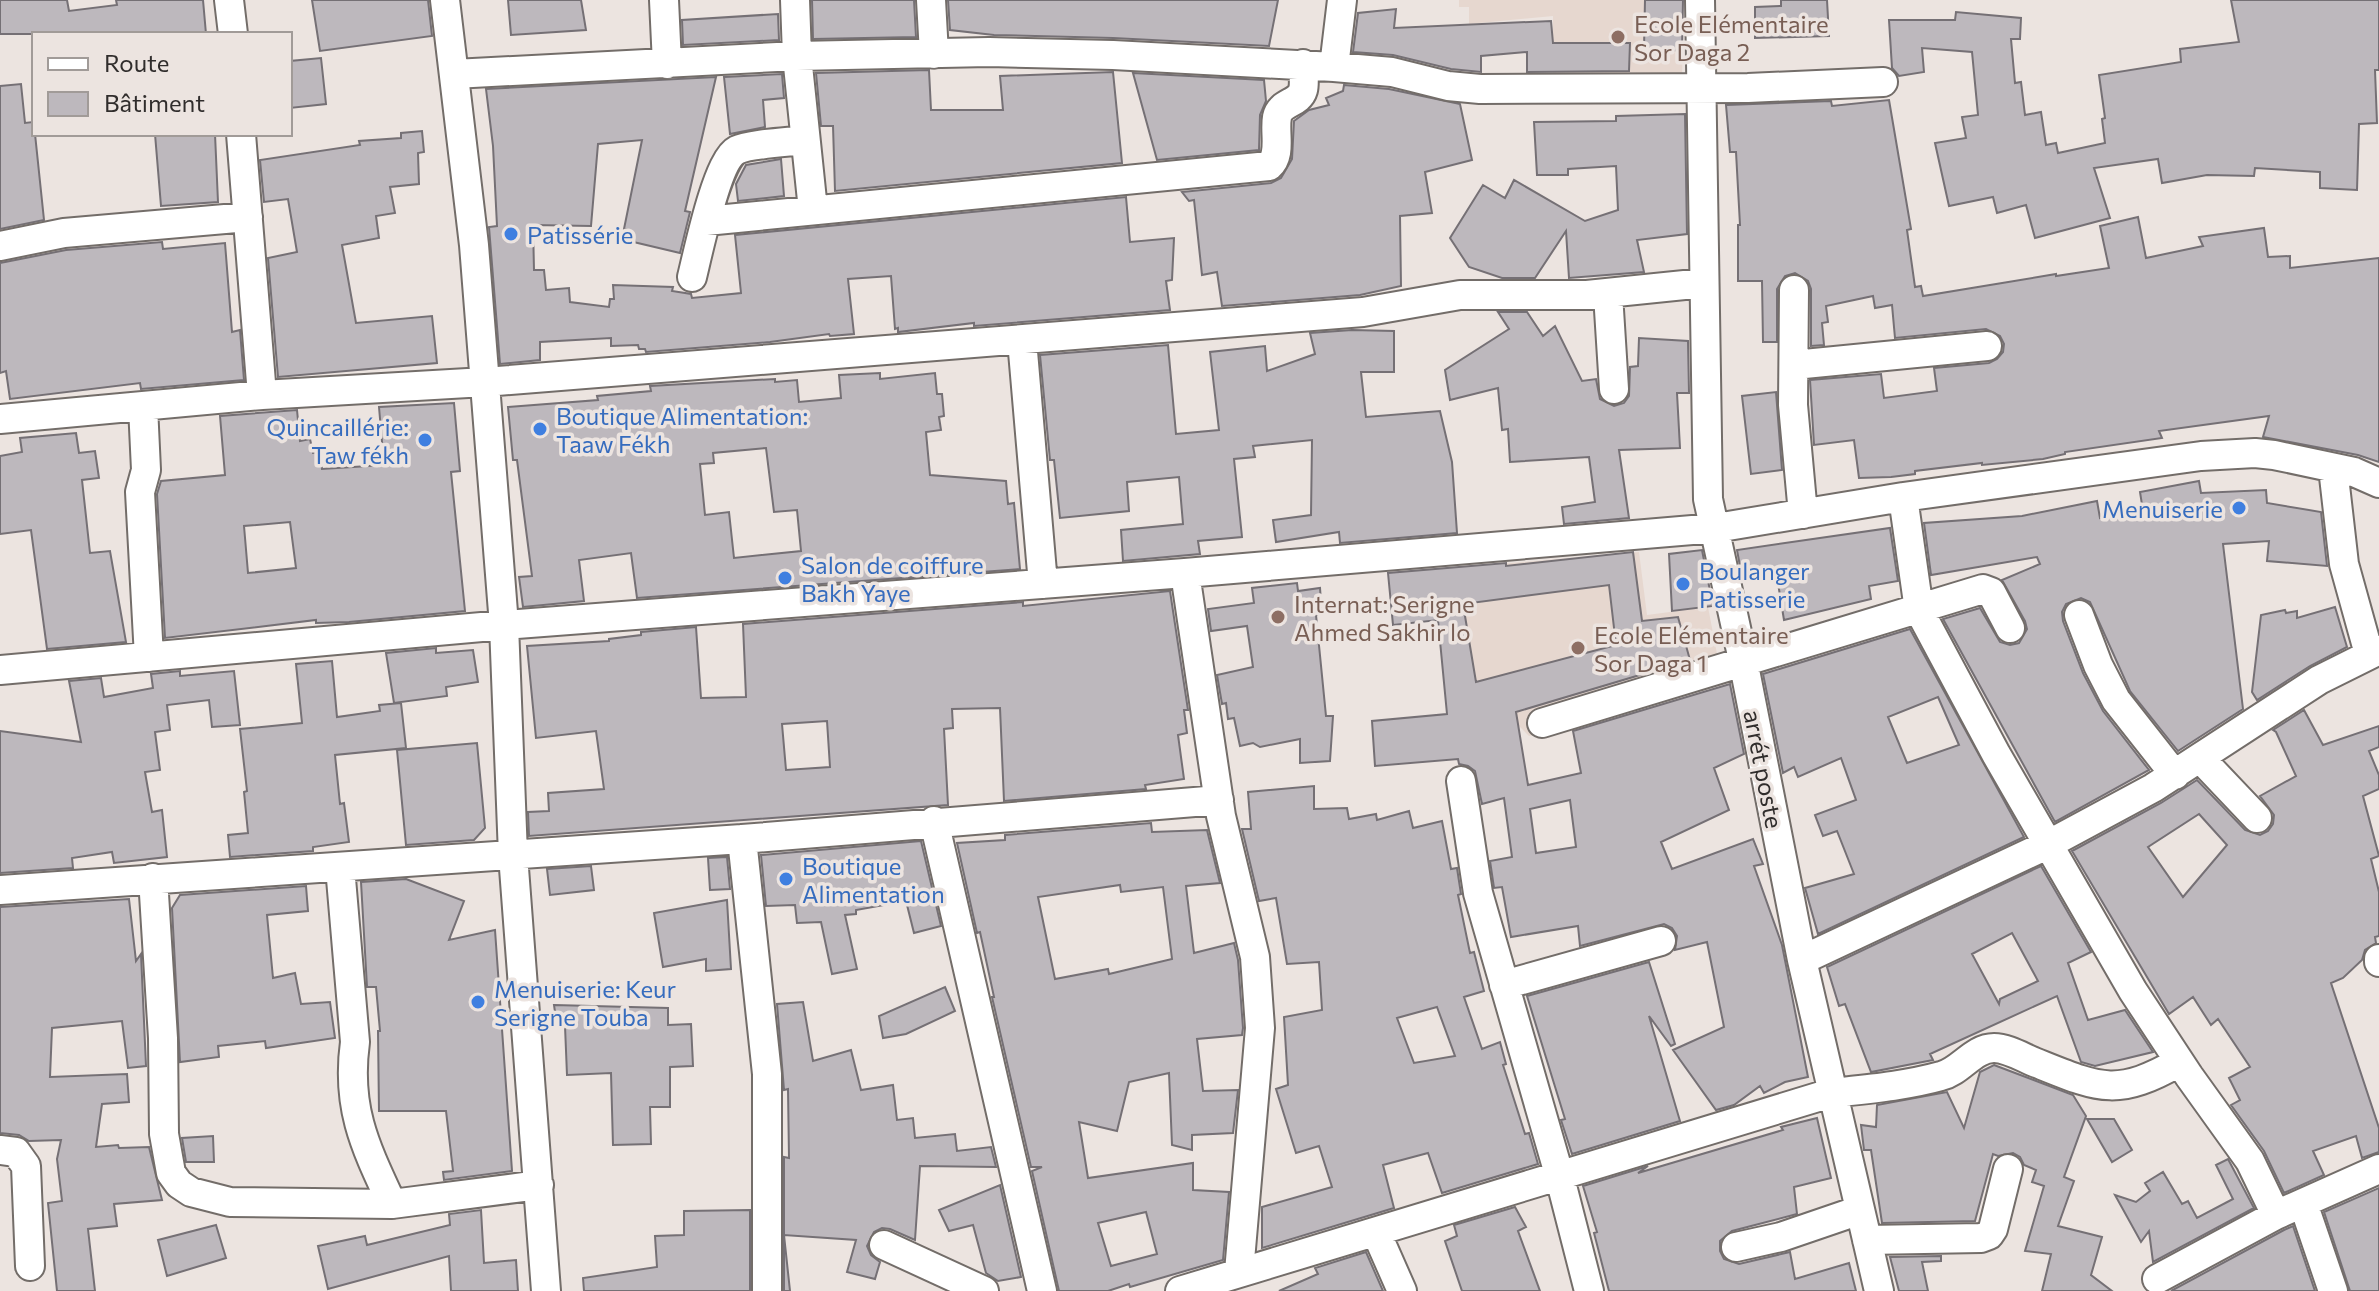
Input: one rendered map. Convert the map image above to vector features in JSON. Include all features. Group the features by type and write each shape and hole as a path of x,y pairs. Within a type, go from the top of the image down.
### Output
{"street":[{"path":"229,0 233,32"},
{"path":"445,0 474,245 485,382 504,625 513,855 546,1291"},
{"path":"664,0 667,64"},
{"path":"795,0 797,56 813,210"},
{"path":"931,0 934,54"},
{"path":"1334,67 1342,0"},
{"name":"arrét poste","path":"1700,0 1708,499 1802,960 1879,1291"},
{"path":"454,74 797,56 1107,54 1392,72 1464,88 1701,88 1883,82"},
{"path":"706,221 1269,166 1275,159 1280,109 1298,98 1303,90 1303,64"},
{"path":"241,136 262,395"},
{"path":"692,277 706,221 729,157 738,149 805,140"},
{"path":"0,246 64,233 248,217"},
{"path":"0,419 262,395 485,382 1363,312 1460,295 1608,294 1704,283"},
{"path":"1794,290 1793,405 1803,514"},
{"path":"1608,294 1614,389"},
{"path":"1022,340 1043,584"},
{"path":"1794,365 1987,346"},
{"path":"143,406 146,470 140,492 149,657"},
{"path":"0,670 504,625 1185,573 1716,528 1903,497 2201,456 2255,453 2354,472 2379,483"},
{"path":"1802,960 2049,844 2175,775 2319,680 2374,652 2344,564 2333,468"},
{"path":"1903,497 1919,610 2133,991 2250,1161 2276,1215"},
{"path":"1185,573 1219,800 1255,957 1260,1028 1225,1281"},
{"path":"1542,723 1743,660 1987,590 2010,628"},
{"path":"2079,615 2098,665 2116,700 2175,775"},
{"path":"2201,759 2257,818"},
{"path":"1461,781 1478,893 1559,1174 1589,1291"},
{"path":"0,890 742,839 1219,800"},
{"path":"934,821 1042,1291"},
{"path":"742,839 767,1074 767,1291"},
{"path":"340,867 355,1042 352,1097 362,1138 392,1204"},
{"path":"153,878 163,1038 164,1134 171,1173 179,1184 191,1192 230,1202 392,1204 539,1185"},
{"path":"1504,985 1661,941"},
{"path":"1180,1291 1225,1281 1559,1174 1831,1093 1943,1076 1957,1070 1975,1053 1995,1048 2080,1080 2112,1086 2149,1079 2179,1062"},
{"path":"0,1150 16,1152 26,1166 30,1266"},
{"path":"1867,1240 1981,1238 1989,1235 2008,1169"},
{"path":"2157,1279 2276,1215 2379,1169"},
{"path":"2303,1203 2333,1291"},
{"path":"1736,1247 1781,1237 1860,1210"},
{"path":"1376,1232 1402,1291"},
{"path":"884,1245 984,1291"}],"shaded area":[{"name":"Ecole Elémentaire Sor Daga 2","path":"1459,0 1684,0 1682,79 1553,80 1553,16 1469,24 1469,7 1459,7"},
{"name":"Ecole Elémentaire Sor Daga 1","path":"1639,552 1647,615 1708,607 1722,680 1529,736 1518,725 1447,711 1433,570"}],"building":[{"path":"0,0 67,0 69,11 117,5 116,0 203,0 206,32 32,32 0,34"},
{"path":"312,0 428,0 432,36 320,51"},
{"path":"508,0 581,0 586,30 511,35"},
{"path":"812,0 914,0 916,37 813,39"},
{"path":"948,0 1278,0 1269,46 994,35 950,30"},
{"path":"1645,0 1683,0 1682,51 1644,48"},
{"path":"1781,0 1827,0 1829,36 1755,38 1755,7 1781,6"},
{"path":"2231,0 2379,0 2379,70 2375,70 2377,123 2359,124 2357,190 2320,188 2320,172 2255,168 2254,176 2207,175 2162,183 2158,159 2094,168 2110,218 2035,238 2026,205 1997,213 1993,197 1949,206 1935,143 1966,138 1962,117 1978,115 1972,52 1922,48 1924,72 1899,76 1892,68 1889,20 1955,20 1956,12 2021,18 2020,39 2011,39 2015,83 2021,82 2025,115 2041,112 2046,145 2056,143 2058,153 2105,143 2099,75 2181,62 2180,49 2239,42"},
{"path":"1396,9 1394,28 1551,21 1553,43 1630,43 1629,71 1527,72 1527,52 1481,56 1481,72 1451,69 1393,55 1353,52 1358,13"},
{"path":"778,14 779,40 683,45 682,20"},
{"path":"321,58 326,104 292,108 292,61"},
{"path":"929,70 931,110 1003,110 1000,76 1113,72 1122,163 835,191 833,126 821,126 816,73"},
{"path":"1133,73 1264,80 1266,101 1260,115 1259,150 1157,160"},
{"path":"782,74 784,98 763,100 765,127 730,134 724,77"},
{"path":"716,77 685,211 690,212 680,253 625,240 628,230 624,229 642,140 598,144 591,226 533,225 534,270 544,270 546,290 569,288 570,302 609,307 610,299 614,299 613,285 673,287 672,291 691,294 692,298 741,293 735,235 1126,197 1130,242 1174,238 1172,280 1166,281 1170,310 974,326 974,323 898,332 898,328 895,329 891,276 848,279 854,334 646,352 638,345 611,346 611,338 540,342 540,360 500,364 489,227 497,226 493,146 486,89"},
{"path":"21,84 25,123 32,122 32,136 35,136 44,220 0,229 0,86"},
{"path":"1344,85 1389,89 1460,104 1472,160 1425,172 1432,213 1400,216 1401,286 1360,295 1222,306 1217,272 1202,275 1194,200 1189,201 1182,192 1271,183 1281,178 1292,159 1294,121 1309,110 1329,105 1326,98 1343,91"},
{"path":"1889,100 1911,229 1907,230 1915,287 1921,286 1923,296 2109,268 2100,226 2138,217 2146,258 2203,246 2199,237 2264,228 2268,257 2290,256 2290,268 2379,258 2379,462 2358,455 2263,437 2269,416 2159,431 2162,438 2065,452 2043,459 1982,463 1891,477 1859,478 1854,440 1814,445 1810,380 1881,374 1884,398 1937,391 1934,368 1989,363 2003,352 2004,344 2000,336 1986,329 1895,338 1892,305 1875,308 1873,296 1826,306 1828,322 1822,323 1824,345 1811,346 1811,289 1808,281 1795,273 1785,276 1777,289 1777,342 1763,342 1762,281 1738,281 1740,225 1736,152 1730,152 1726,105 1831,101 1832,106"},
{"path":"1685,114 1687,234 1637,240 1644,272 1569,278 1566,231 1535,278 1502,278 1469,267 1450,238 1483,185 1505,198 1514,180 1585,221 1618,210 1616,166 1568,169 1568,175 1537,175 1534,122 1616,121 1616,116"},
{"path":"422,131 424,152 418,153 419,184 390,187 395,213 376,216 379,238 342,245 356,323 432,316 437,363 278,377 268,258 297,252 288,199 264,202 260,160 360,145 359,141 401,138 401,133"},
{"path":"155,136 215,136 218,202 161,206"},
{"path":"781,159 784,196 738,201 736,184 746,165"},
{"path":"162,242 163,249 225,243 232,332 240,330 244,380 141,389 140,383 10,399 6,371 0,373 0,263 66,250"},
{"path":"1498,312 1527,312 1543,336 1555,326 1582,381 1596,379 1600,399 1614,406 1624,403 1629,396 1630,367 1638,366 1639,338 1688,341 1689,393 1677,393 1680,448 1619,450 1629,518 1564,524 1562,507 1595,502 1589,457 1510,462 1508,429 1502,430 1498,388 1450,400 1445,370 1509,329"},
{"path":"1394,331 1394,372 1361,372 1366,417 1440,411 1452,462 1457,533 1340,543 1339,532 1276,542 1273,520 1311,515 1312,440 1253,446 1255,457 1234,459 1242,537 1198,541 1200,554 1123,561 1121,530 1183,524 1179,477 1127,482 1129,511 1060,518 1054,460 1050,460 1040,355 1168,345 1176,434 1219,430 1210,352 1265,346 1267,371 1315,354 1310,333"},
{"path":"880,373 880,379 935,373 937,394 942,394 944,416 939,417 941,430 926,432 930,475 1006,481 1008,504 1014,503 1020,569 637,598 631,553 579,560 584,601 523,607 519,577 532,576 517,460 513,460 508,407 598,400 597,396 651,391 650,386 775,379 775,382 797,380 799,402 841,398 839,375","holes":["766,448 774,512 797,510 801,551 734,558 729,512 705,515 700,464 714,463 713,453"]},
{"path":"1776,392 1782,470 1751,474 1742,396"},
{"path":"454,403 460,471 451,472 465,611 349,622 316,623 316,620 165,638 157,494 161,481 225,475 220,416 297,410 300,441 310,439 313,453 320,452 322,469 384,465 379,407","holes":["290,522 296,568 248,573 244,526"]},
{"path":"76,433 79,453 95,451 99,478 82,480 90,553 110,551 126,642 47,649 31,530 0,534 0,456 22,452 20,438"},
{"path":"2199,481 2201,493 2266,490 2267,503 2321,512 2327,566 2267,561 2269,541 2223,544 2243,709 2178,751 2130,691 2090,602 2081,598 2066,604 2062,612 2063,621 2083,673 2103,711 2149,770 2055,822 1943,619 1980,608 2000,642 2010,645 2019,643 2027,629 2025,621 2002,580 2040,564 2037,557 1931,575 1924,523 2022,516 2097,501 2100,518 2143,511 2140,492"},
{"path":"1890,528 1898,581 1869,586 1871,599 1784,620 1776,571 1742,577 1737,550"},
{"path":"1702,550 1713,606 1672,611 1669,554"},
{"path":"1633,552 1642,621 1678,617 1690,660 1516,712 1528,785 1581,773 1573,731 1730,684 1744,754 1714,768 1729,810 1661,842 1672,869 1753,839 1763,864 1754,866 1782,945 1808,1077 1785,1082 1764,1093 1760,1086 1734,1105 1716,1110 1673,1050 1724,1027 1707,942 1675,950 1677,936 1672,928 1664,924 1580,946 1578,926 1511,937 1502,887 1494,888 1490,861 1512,857 1504,798 1482,804 1475,771 1459,764 1458,759 1375,766 1372,721 1447,714 1438,620 1393,625 1388,573 1506,563 1506,566","holes":["1609,585 1616,645 1476,682 1463,604","1570,800 1576,847 1536,853 1530,809"]},
{"path":"1297,583 1298,591 1320,588 1322,615 1316,615 1326,716 1333,716 1330,761 1300,763 1300,739 1260,747 1253,743 1240,746 1234,718 1228,719 1226,703 1222,704 1217,675 1253,667 1247,626 1211,631 1208,609 1254,603 1252,588"},
{"path":"1170,591 1188,710 1184,710 1187,733 1178,735 1184,779 1145,785 1146,789 1004,801 1000,708 952,709 953,728 944,729 948,805 529,836 528,812 549,811 548,793 604,789 596,731 536,738 527,646 609,641 641,635 641,632 696,627 701,698 746,697 743,624 1023,602 1023,606","holes":["827,721 830,767 786,770 782,724"]},
{"path":"2335,607 2347,647 2310,666 2257,700 2252,692 2261,615 2297,611 2297,618"},
{"path":"1910,629 2024,837 1818,934 1805,888 1854,874 1837,831 1823,836 1815,815 1856,800 1841,758 1798,777 1794,767 1783,773 1763,674","holes":["1938,697 1959,745 1907,763 1888,717"]},
{"path":"436,648 436,653 473,650 478,682 446,687 447,696 394,703 386,653"},
{"path":"332,661 337,717 380,711 379,705 401,703 406,748 335,755 340,804 344,803 349,842 313,847 313,851 230,857 228,835 248,833 240,729 302,723 296,664"},
{"path":"180,671 180,676 234,671 240,725 212,727 209,700 167,705 170,730 155,732 160,770 145,772 152,812 162,810 167,857 114,863 112,852 72,858 73,868 0,873 0,731 81,742 69,681 101,678 104,697 153,688 151,674"},
{"path":"2304,710 2323,745 2379,726 2379,747 2369,751 2379,775 2379,789 2363,796 2379,856 2371,859 2379,892 2379,936 2375,937 2376,943 2365,950 2362,960 2343,978 2331,983 2379,1128 2379,1152 2362,1158 2356,1136 2313,1151 2324,1175 2284,1193 2264,1151 2231,1105 2240,1100 2229,1078 2250,1067 2218,1019 2211,1025 2193,997 2169,1014 2072,851 2197,780 2245,830 2260,835 2268,831 2274,815 2260,796 2296,776 2273,730","holes":["2199,814 2227,845 2183,897 2148,847"]},
{"path":"477,743 485,828 474,840 406,845 397,750"},
{"path":"1314,786 1314,809 1347,808 1349,819 1376,814 1377,820 1409,811 1413,828 1442,821 1451,869 1457,868 1461,894 1458,895 1470,953 1474,952 1484,991 1464,997 1482,1049 1500,1042 1506,1064 1503,1065 1538,1164 1442,1193 1428,1153 1383,1165 1394,1208 1262,1248 1262,1207 1332,1187 1319,1146 1296,1153 1276,1089 1288,1085 1284,1017 1322,1010 1319,962 1287,964 1276,898 1259,901 1242,829 1251,829 1248,792","holes":["1437,1007 1455,1056 1414,1063 1397,1018"]},
{"path":"1151,823 1152,832 1207,830 1220,883 1186,886 1194,953 1234,943 1243,1028 1242,1035 1197,1039 1203,1091 1238,1090 1233,1133 1192,1135 1192,1150 1172,1145 1169,1073 1129,1082 1117,1131 1079,1122 1088,1178 1193,1163 1193,1190 1229,1192 1223,1260 1130,1287 1129,1284 1108,1291 1059,1291 1032,1171 1042,1167 1031,1167 980,932 977,933 957,843 1005,840 1005,835","holes":["1120,885 1121,892 1163,887 1172,959 1109,974 1108,969 1055,979 1038,897","1146,1212 1157,1254 1111,1266 1098,1223"]},
{"path":"921,841 941,926 914,933 906,901 856,910 856,914 845,915 857,969 832,974 821,922 797,923 795,905 766,906 761,855"},
{"path":"727,857 730,889 710,890 708,858"},
{"path":"591,866 594,890 550,895 547,869"},
{"path":"2041,866 2091,952 2068,963 2088,1020 2125,1010 2153,1052 2095,1066 2081,1062 2057,996 1930,1054 1933,1060 1871,1072 1845,1004 1839,1006 1827,967","holes":["2012,933 2038,981 2000,999 1999,1004 1972,954"]},
{"path":"406,879 464,901 449,940 495,930 512,1171 444,1180 443,1172 453,1171 446,1111 379,1111 380,1031 376,987 367,987 361,882"},
{"path":"306,886 308,911 267,915 273,978 295,973 301,1004 330,1002 335,1038 266,1048 265,1041 218,1046 219,1057 180,1062 172,908 180,895"},
{"path":"129,899 136,961 141,954 146,1066 128,1068 122,1021 52,1028 50,1077 127,1074 129,1102 102,1104 96,1147 149,1147 162,1200 114,1204 117,1226 88,1229 95,1291 57,1291 48,1203 62,1201 57,1159 61,1140 29,1141 19,1135 0,1133 0,907"},
{"path":"727,900 731,969 706,971 706,959 663,967 654,913"},
{"path":"1649,962 1675,1044 1671,1046 1649,1016 1680,1121 1572,1154 1561,1120 1565,1119 1527,996"},
{"path":"945,987 955,1011 906,1034 883,1038 879,1016"},
{"path":"803,1002 813,1061 851,1050 861,1090 893,1085 897,1120 913,1118 915,1138 955,1134 957,1151 991,1147 996,1167 920,1166 915,1240 890,1229 882,1228 874,1232 867,1246 871,1255 880,1262 875,1279 847,1272 856,1240 784,1235 784,1157 789,1158 788,1089 784,1090 777,1004"},
{"path":"554,1005 668,1008 668,1025 691,1024 693,1066 670,1067 670,1107 650,1107 651,1144 613,1145 611,1073 567,1075 565,1026 557,1026"},
{"path":"1994,1065 2073,1095 2086,1116 2064,1177 2074,1181 2058,1226 2102,1237 2091,1275 2112,1291 2042,1291 2051,1254 2025,1251 2044,1186 2032,1182 2036,1170 2024,1165 2020,1157 2013,1153 1993,1154 1975,1221 1882,1223 1871,1150 1864,1150 1861,1125 1876,1127 1877,1105 1947,1092 1964,1128 1980,1072"},
{"path":"1817,1118 1831,1178 1794,1187 1797,1214 1732,1231 1720,1241 1720,1251 1724,1259 1739,1264 1790,1252 1795,1279 1849,1263 1856,1291 1609,1291 1594,1233 1597,1232 1583,1186 1648,1166 1638,1173"},
{"path":"2087,1119 2114,1119 2132,1150 2112,1162"},
{"path":"213,1136 214,1162 186,1162 182,1138"},
{"path":"2228,1159 2254,1208 2153,1262 2149,1231 2141,1242 2115,1195 2136,1202 2150,1191 2145,1183 2163,1172 2182,1204 2188,1201 2197,1218 2233,1199 2216,1165"},
{"path":"1000,1185 1021,1277 998,1281 986,1273 973,1225 949,1231 939,1210"},
{"path":"2379,1188 2379,1291 2350,1291 2324,1212"},
{"path":"1515,1207 1526,1227 1518,1231 1540,1291 1462,1291 1445,1241 1457,1236 1454,1225"},
{"path":"481,1210 484,1263 516,1260 518,1291 451,1291 449,1256 328,1289 318,1246 365,1236 367,1245 450,1225 449,1214"},
{"path":"750,1210 750,1291 584,1291 583,1278 657,1267 655,1236 684,1235 684,1211"},
{"path":"216,1225 226,1258 167,1276 158,1240"},
{"path":"2293,1226 2315,1291 2171,1291 2284,1230"},
{"path":"784,1235 790,1291 784,1291"},
{"path":"1366,1252 1383,1291 1279,1291 1318,1274 1315,1268"},
{"path":"1941,1256 1941,1261 1922,1262 1928,1291 1899,1291 1890,1257"}],"place":[{"name":"Ecole Elémentaire Sor Daga 2","path":"1618,37"},
{"name":"Patissérie","path":"511,234"},
{"name":"Boutique Alimentation: Taaw Fékh","path":"540,429"},
{"name":"Quincaillérie: Taw fékh","path":"425,440"},
{"name":"Menuiserie","path":"2239,508"},
{"name":"Salon de coiffure Bakh Yaye","path":"785,578"},
{"name":"Boulanger Patisserie","path":"1683,584"},
{"name":"Internat: Serigne Ahmed Sakhir lo","path":"1278,617"},
{"name":"Ecole Elémentaire Sor Daga 1","path":"1578,648"},
{"name":"Boutique Alimentation","path":"786,879"},
{"name":"Menuiserie: Keur Serigne Touba","path":"478,1002"}]}
